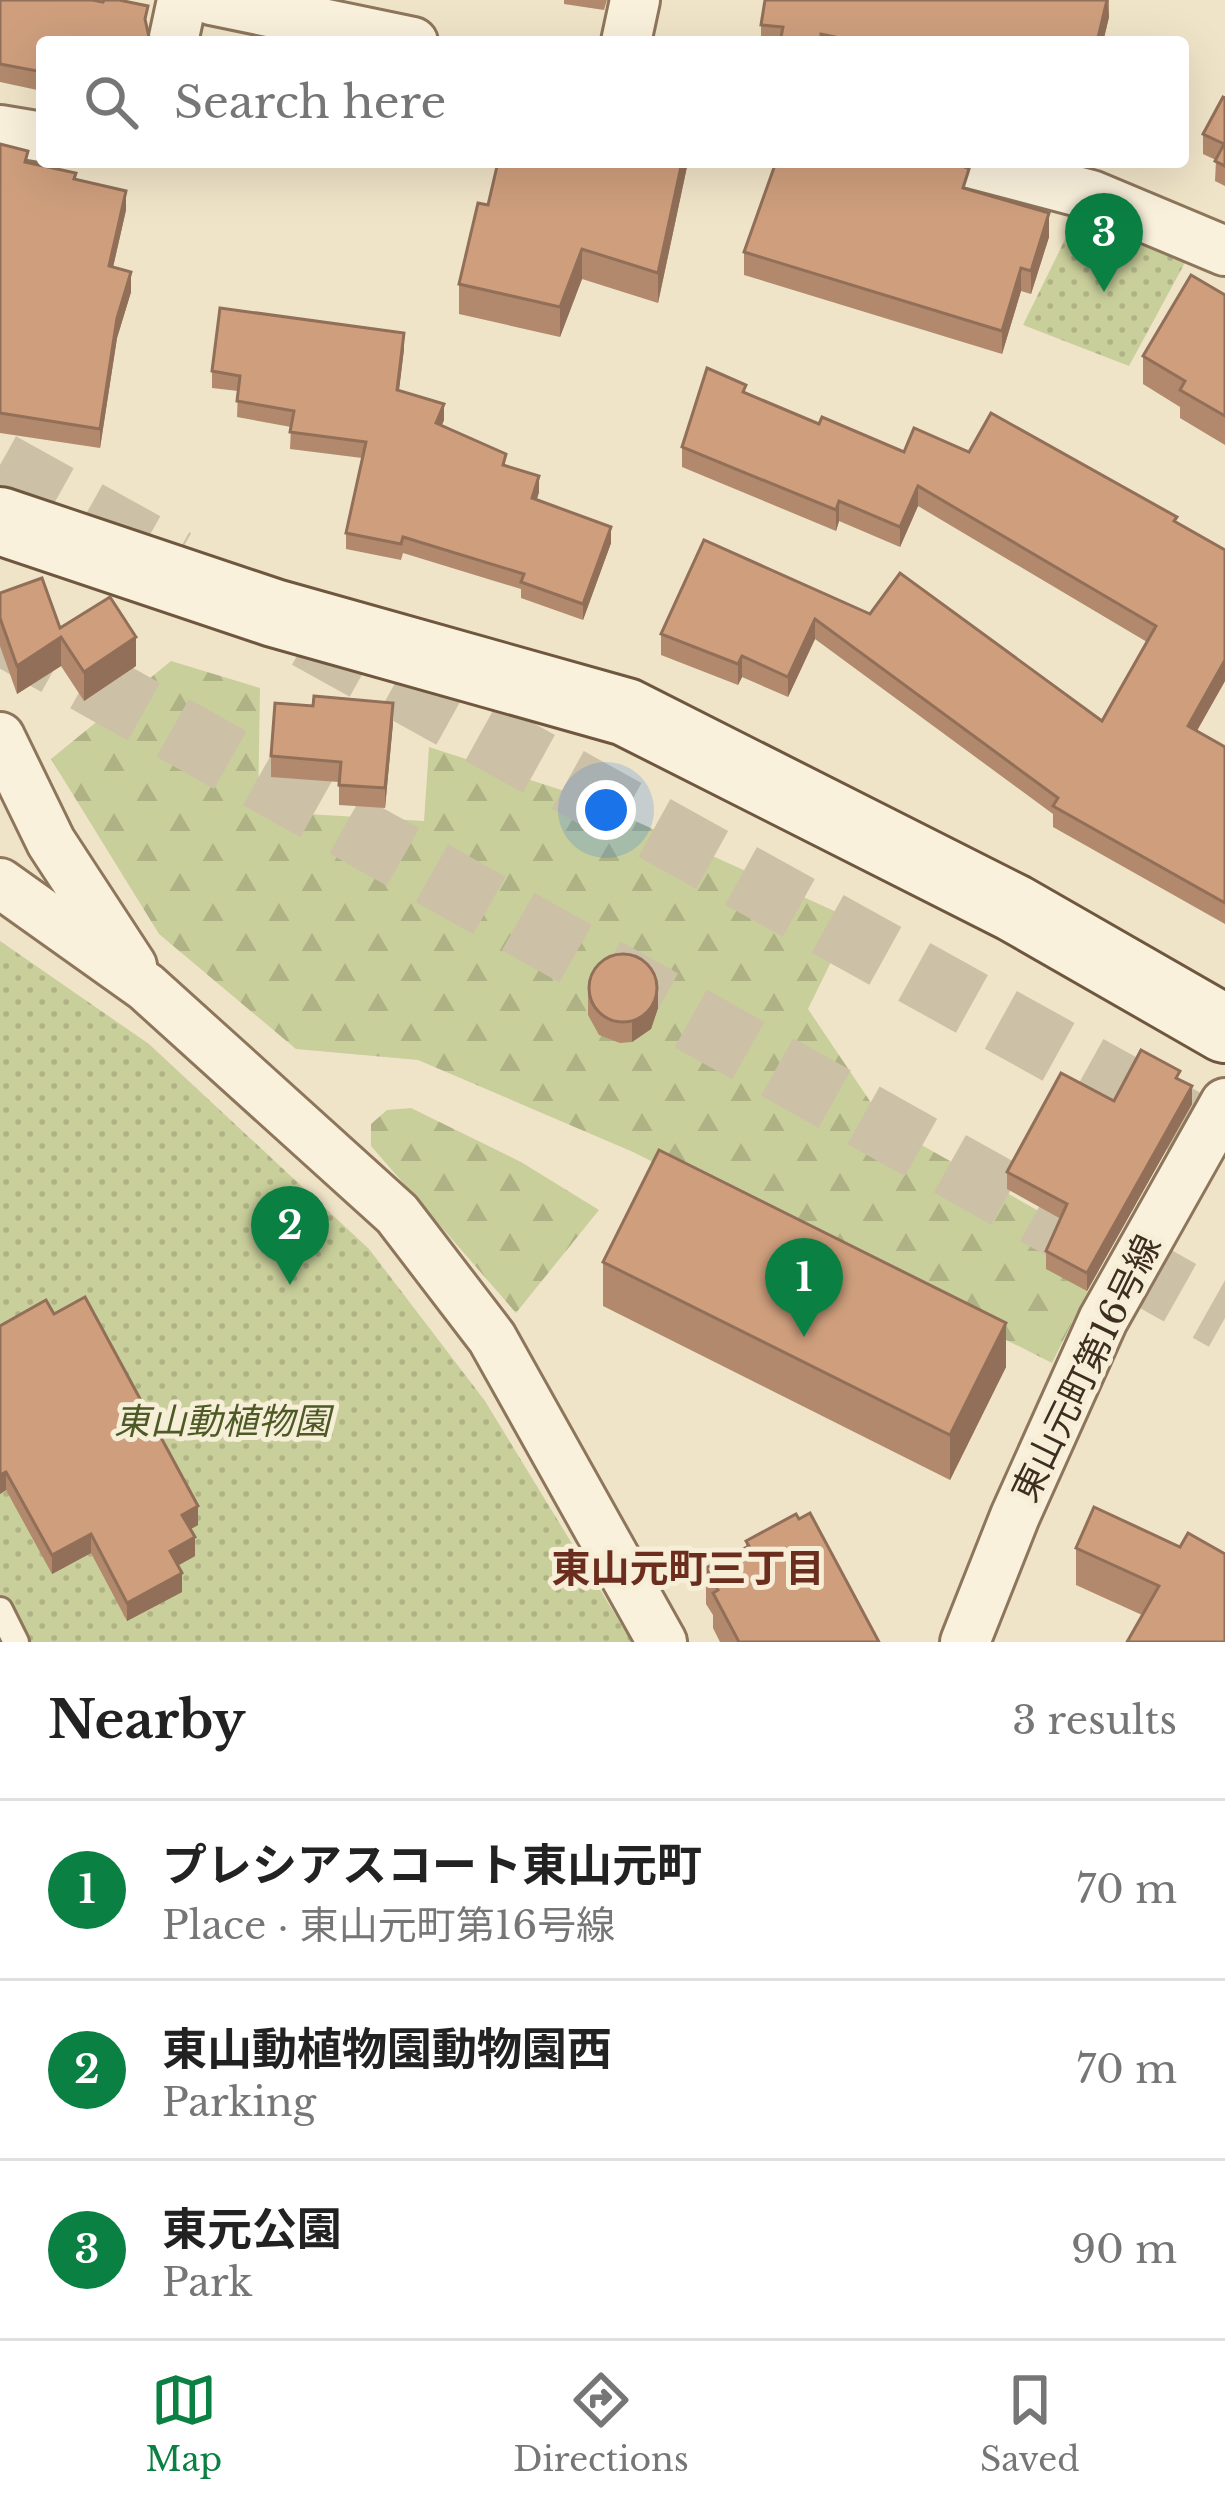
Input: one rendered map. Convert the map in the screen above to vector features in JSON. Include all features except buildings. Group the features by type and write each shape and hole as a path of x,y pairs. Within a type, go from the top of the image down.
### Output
{"street":[{"path":"173,36 182,0"},
{"path":"211,0 384,36"},
{"path":"627,36 635,0"},
{"path":"0,130 36,136"},
{"path":"989,168 1090,195 1225,251"},
{"path":"0,521 274,613 626,712 1013,908 1225,1029"},
{"path":"0,737 51,842 146,988"},
{"path":"0,883 146,988 397,1214 492,1338 662,1642"},
{"name":"東山元町第16号線","path":"965,1642 1103,1319 1225,1103"}],"lane":[{"path":"0,1610 16,1642"}],"green space":[{"path":"1077,215 1187,259 1129,366 1023,325"},
{"path":"171,661 260,688 258,811 424,821 429,747 580,796 852,919 808,1009 886,1125 1108,1250 1052,1363 633,1152 418,1060 296,1049 159,934 51,759"},
{"name":"東山動植物園","path":"0,941 149,1044 369,1249 485,1401 632,1642 0,1642"},
{"path":"411,1108 521,1162 599,1210 516,1313 371,1146 371,1124 387,1110"}],"tunnel":[{"path":"0,465 175,562"},
{"path":"0,631 1225,1318"},
{"path":"308,636 1225,1144"}],"place":[{"name":"東元公園","path":"1104,292"},
{"name":"東山動植物園動物園西","path":"290,1285"},
{"name":"プレシアスコート東山元町","path":"804,1337"}],"district":[{"name":"東山元町三丁目","path":"688,1568"}]}
